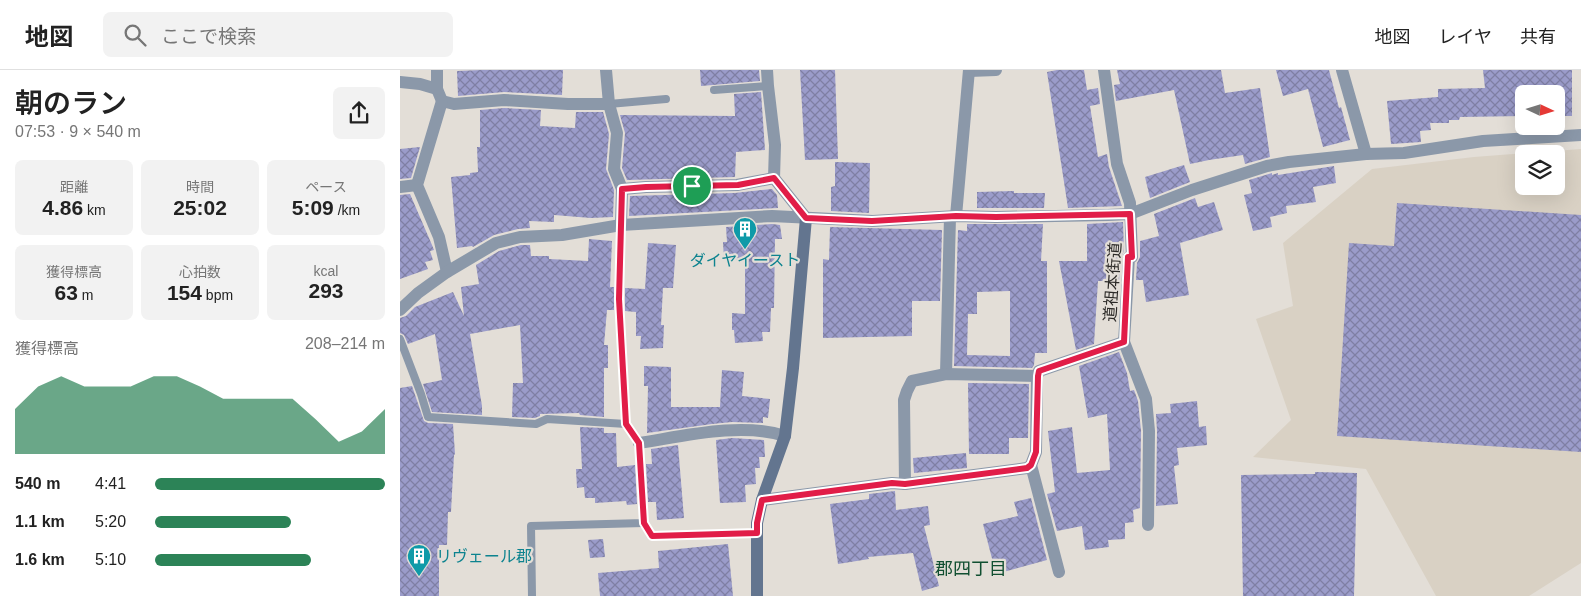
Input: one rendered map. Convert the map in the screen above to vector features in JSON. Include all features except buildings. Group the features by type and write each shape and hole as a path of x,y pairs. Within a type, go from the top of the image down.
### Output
{"street":[{"path":"437,70 439,95 417,185 439,237 447,272"},
{"path":"606,70 609,104 618,133 614,169 622,189 621,224"},
{"path":"757,596 757,523 762,500 785,436 806,218 774,178 775,145 768,70"},
{"path":"946,374 953,216 969,71 996,70"},
{"name":"道祖本街道","path":"1104,70 1117,164 1130,203 1132,257 1128,257 1124,342 1146,398 1149,431 1148,525"},
{"path":"1342,70 1366,154"},
{"path":"400,82 420,84 454,104 504,100 568,104 609,104"},
{"path":"400,310 418,293 447,272 496,243 520,238 562,235 621,224 772,216 872,221 953,216 1130,214 1192,190 1267,166 1289,162 1366,154 1404,153 1483,141 1581,135"},
{"path":"622,189 738,185 774,178"},
{"path":"400,187 417,185"},
{"path":"1059,572 1031,465 1036,452 1039,371 1124,342"},
{"path":"905,484 904,400 906,390 912,381 946,374 1038,376"},
{"path":"639,443 720,430 773,432 785,436"},
{"path":"762,500 892,483 905,484 1027,468 1031,465"}],"lane":[{"path":"714,90 768,86"},
{"path":"609,104 666,99"},
{"path":"621,224 619,299 626,424 639,443 644,523 652,536 757,533"},
{"path":"400,339 422,394 428,416 536,424 547,419 626,424"},
{"path":"532,596 531,526 644,523"}],"shaded area":[{"path":"1581,149 1581,563 1529,596 1436,596 1366,469 1253,457 1291,420 1256,319 1293,306 1283,243 1372,169 1515,154 1515,195 1565,195 1565,150"}],"place":[{"name":"ダイヤイースト","path":"745,250"},
{"name":"リヴェール郡","path":"419,577"}],"district":[{"name":"郡四丁目","path":"971,569"}],"route":[{"path":"774,178 806,218 872,221 956,216 1130,214 1132,257 1128,257 1124,342 1039,371 1036,452 1031,465 1027,468 762,500 757,533 652,536 644,523 639,443 626,424 619,299 622,189 692,186 738,185 774,178"}]}
